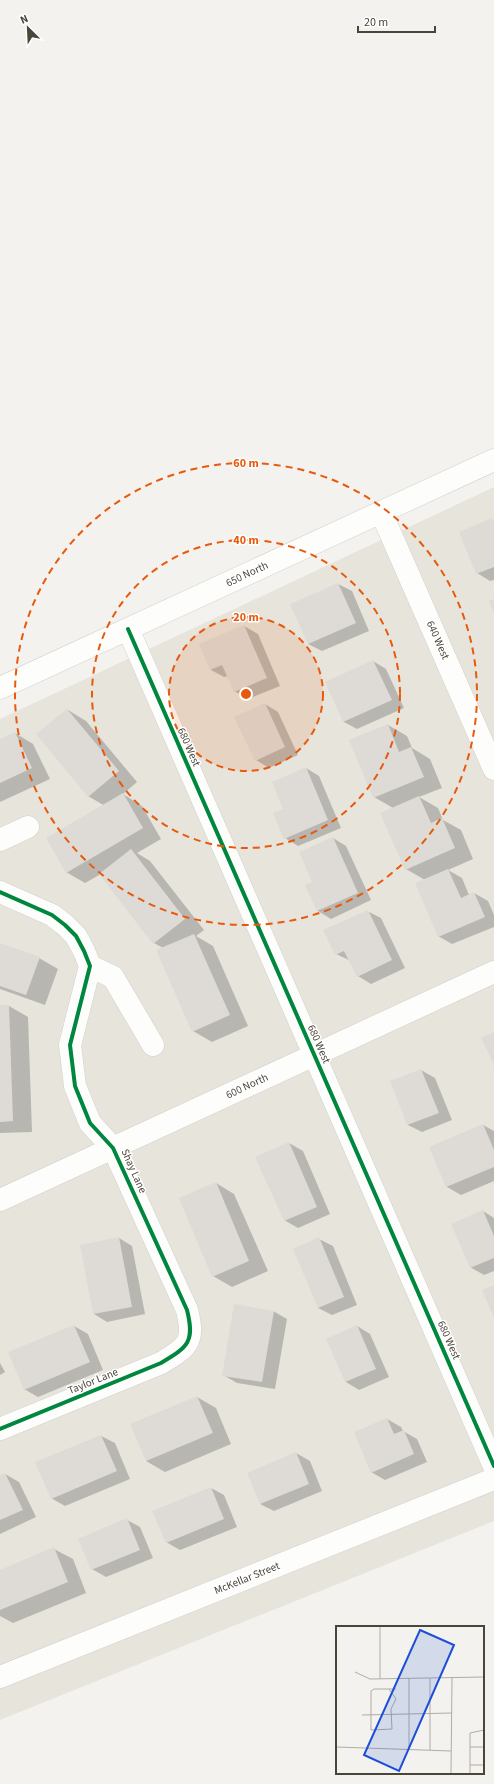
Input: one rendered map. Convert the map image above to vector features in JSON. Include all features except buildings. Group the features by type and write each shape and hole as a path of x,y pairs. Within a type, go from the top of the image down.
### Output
{"street":[{"name":"650 North","path":"0,688 494,460"},
{"name":"640 West","path":"381,512 494,769"},
{"name":"680 West","path":"128,629 494,1466"},
{"path":"0,840 28,827"},
{"path":"0,892 52,916 65,925 76,936 90,966 113,977 153,1045"},
{"name":"Shay Lane","path":"90,966 70,1045 75,1086 90,1123 113,1148 187,1310 191,1326 189,1342"},
{"name":"600 North","path":"0,1200 494,972"},
{"name":"Taylor Lane","path":"0,1429 161,1363 177,1354 189,1342"},
{"name":"McKellar Street","path":"0,1677 494,1479"}],"shaded area":[{"path":"494,487 494,1521 0,1720 0,719"}],"cycle path":[{"path":"128,629 494,1466"},
{"path":"0,892 52,915 76,936 84,951 90,966 70,1045 75,1086 90,1123 113,1148 187,1310 190,1330 189,1337 183,1348 161,1363 0,1429"}]}
